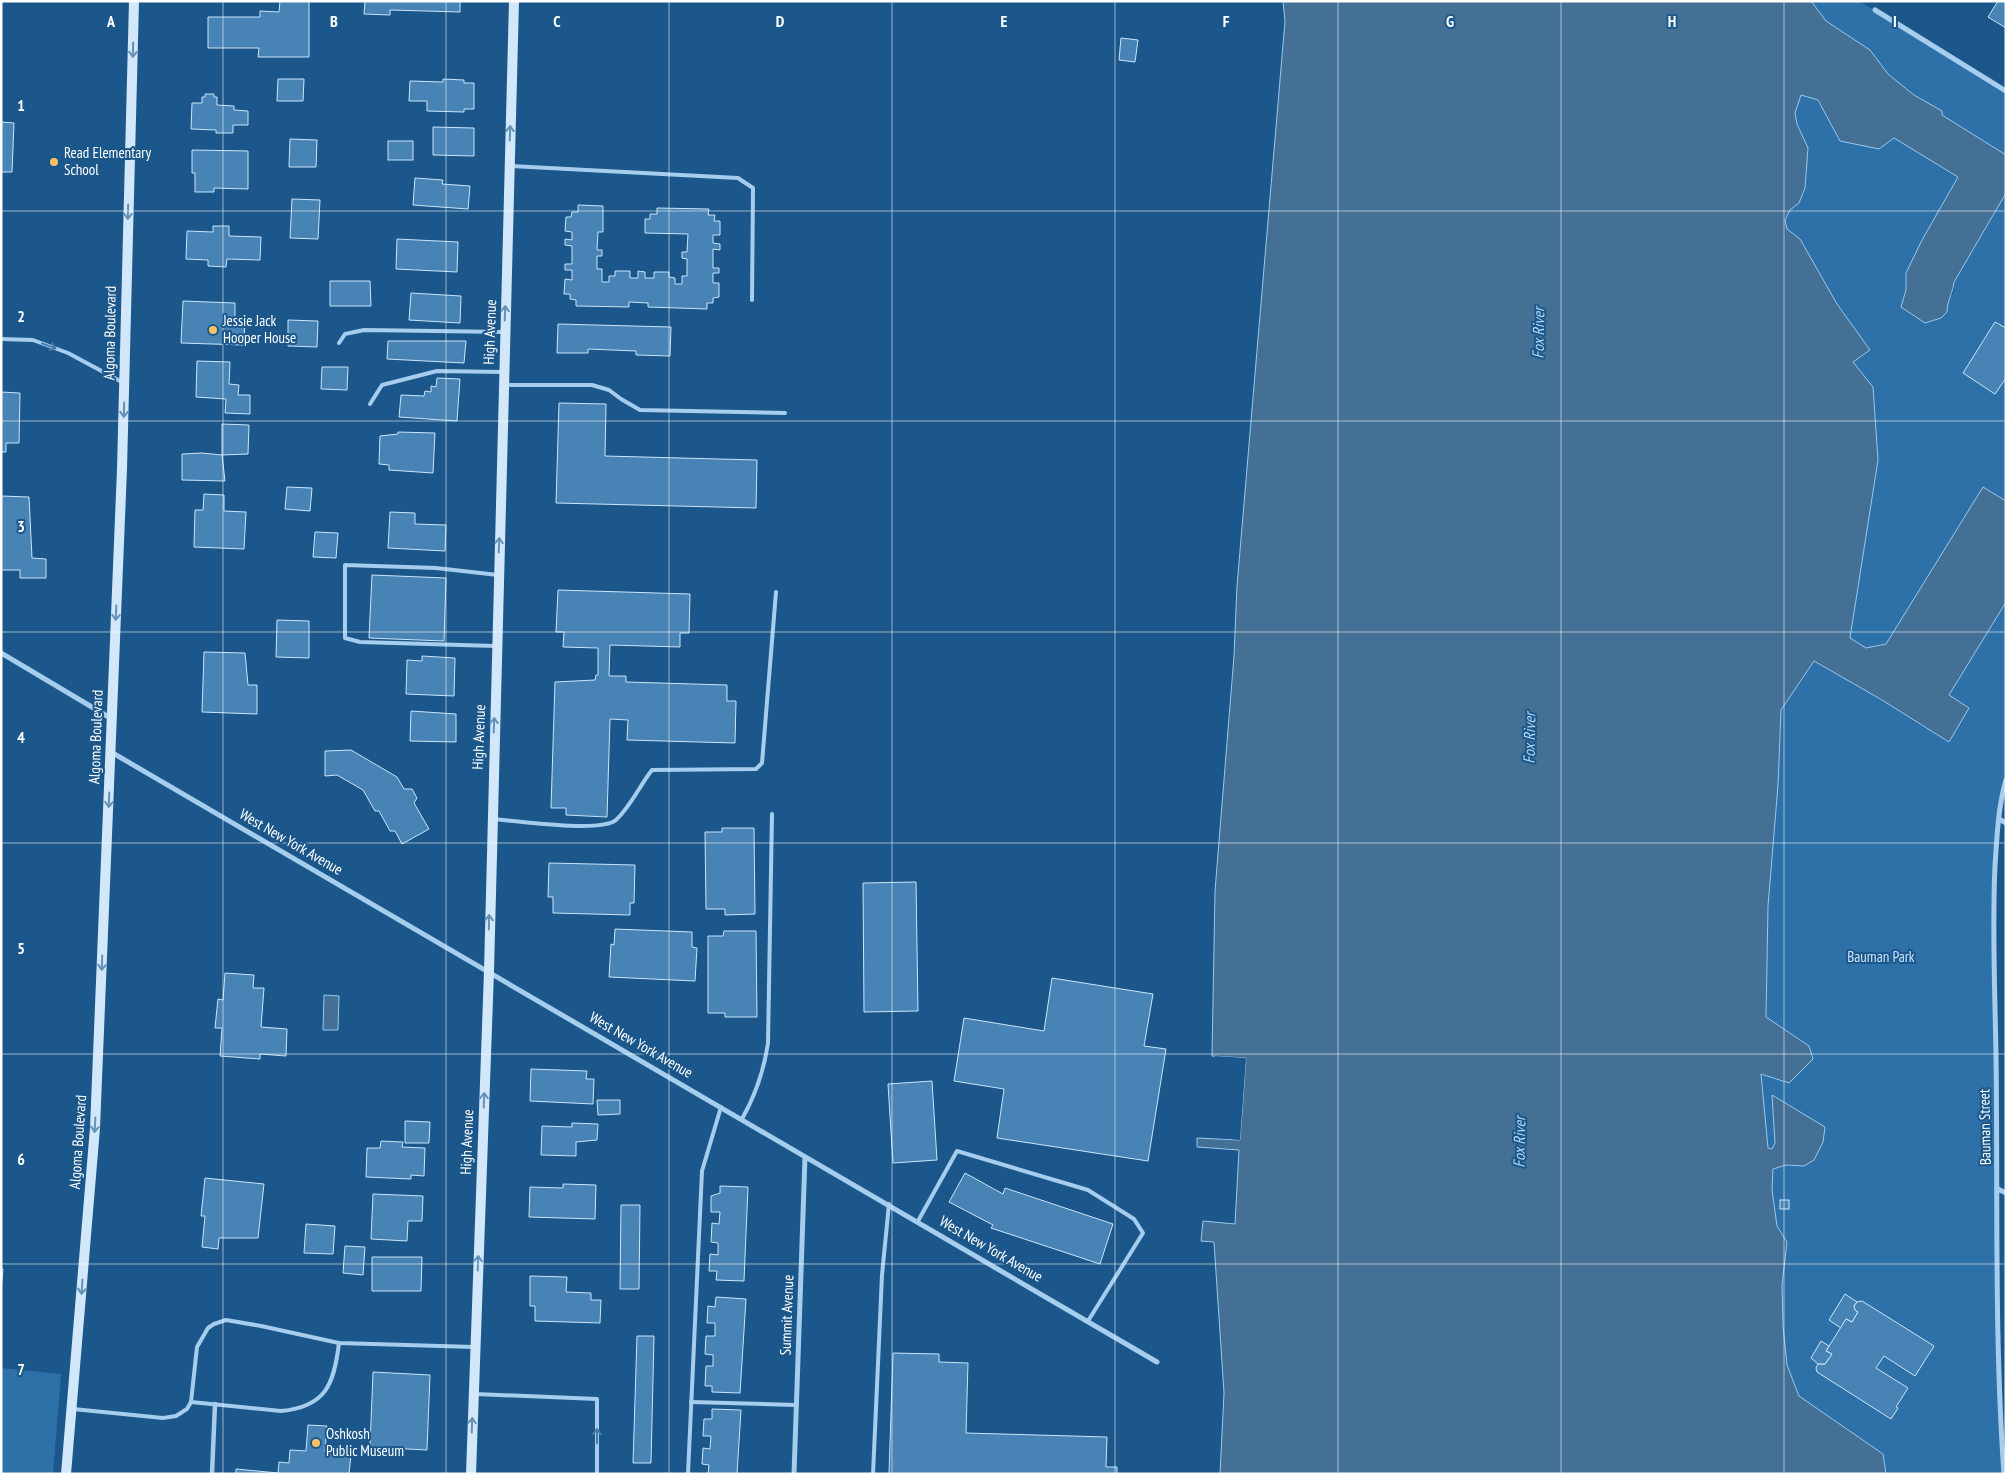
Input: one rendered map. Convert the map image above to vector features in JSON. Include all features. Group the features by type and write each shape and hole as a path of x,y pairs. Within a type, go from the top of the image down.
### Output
{"main road":[{"name":"Algoma Boulevard","path":"66,1474 95,1128 124,383 134,1"},
{"name":"High Avenue","path":"471,1474 474,1346 489,971 514,1"}],"street":[{"path":"1875,10 2006,91"},
{"path":"1,653 112,719"},
{"name":"West New York Avenue","path":"111,752 1157,1362"},
{"name":"Bauman Street","path":"2004,1474 2001,1436 1997,1250 1998,1189 1994,895 1999,819 2006,780"},
{"path":"1999,819 2006,823"},
{"name":"Summit Avenue","path":"794,1474 805,1157"},
{"path":"1998,1189 2006,1193"},
{"path":"212,1474 215,1404"}],"lane":[{"path":"510,166 738,178 753,188 752,300"},
{"path":"339,343 345,334 364,330 505,332"},
{"path":"1,339 33,340 68,352 124,383"},
{"path":"370,404 382,384 436,371 504,372"},
{"path":"503,385 592,385 610,390 640,410 785,413"},
{"path":"496,646 360,642 345,638 345,565 436,568 498,574"},
{"path":"492,819 590,827 614,822 625,810 652,770 756,769 762,763 776,592"},
{"path":"742,1119 755,1095 764,1066 768,1043 772,814"},
{"path":"688,1474 702,1171 721,1107"},
{"path":"918,1221 957,1151 1088,1190 1134,1219 1143,1233 1088,1321"},
{"path":"873,1474 882,1275 889,1204"},
{"path":"71,1409 163,1418 176,1416 187,1408 191,1402 197,1347 202,1336 214,1324 226,1320 339,1343 474,1346"},
{"path":"191,1402 281,1411 293,1410 312,1403 327,1389 333,1378 339,1343"},
{"path":"473,1394 597,1399 597,1474"},
{"path":"691,1402 796,1405"}],"green space":[{"path":"1811,1 1859,1 2006,91 2006,155 1914,95 1888,74 1870,50 1826,21"},
{"path":"1801,95 1818,100 1840,141 1894,138 1958,177 1922,240 1906,273 1906,290 1901,307 1947,305 1954,292 1954,282 2006,193 2006,501 1983,487 1886,644 1866,648 1850,638 1878,460 1873,387 1853,362 1870,350 1837,304 1800,239 1787,229 1785,220 1790,209 1799,203 1805,187 1808,148 1797,124 1795,113"},
{"name":"Bauman Park","path":"2006,602 2006,780 1997,830 1994,895 1996,1241 2004,1474 1886,1474 1883,1454 1799,1396 1787,1365 1783,1326 1782,1285 1787,1242 1777,1226 1772,1190 1773,1169 1786,1165 1804,1166 1773,1096 1775,1143 1772,1149 1768,1148 1761,1074 1789,1082 1809,1046 1766,1017 1768,906 1778,785 1781,710 1814,661 1882,700 1949,742 1949,695"},
{"path":"1,1368 61,1374 53,1474 1,1474"}],"water":[{"name":"Fox River","path":"1283,1 1811,1 1826,21 1870,50 1888,74 1914,95 1942,111 1942,115 2006,155 2006,193 1954,282 1947,312 1941,318 1925,323 1901,307 1906,290 1906,273 1922,240 1958,177 1894,138 1879,149 1840,141 1818,100 1801,95 1795,113 1797,124 1808,148 1805,188 1799,203 1790,210 1785,220 1787,229 1800,239 1837,304 1870,350 1853,362 1873,387 1878,460 1850,638 1866,648 1886,644 1983,487 2006,501 2006,602 1949,695 1969,708 1949,742 1882,700 1814,661 1781,710 1778,785 1768,906 1766,1017 1809,1046 1813,1059 1789,1083 1761,1074 1768,1148 1772,1149 1775,1143 1772,1095 1825,1127 1823,1142 1814,1160 1804,1166 1786,1165 1773,1169 1772,1190 1777,1226 1787,1242 1782,1285 1783,1326 1787,1365 1799,1396 1883,1454 1886,1474 1220,1474 1224,1393 1214,1242 1201,1241 1203,1221 1235,1224 1239,1150 1197,1147 1197,1138 1240,1140 1246,1058 1212,1056 1215,891 1234,656 1237,586 1285,21"},
{"path":"324,995 339,996 338,1030 323,1030"}],"pier":[{"path":"1215,1056 1246,1058 1240,1140 1209,1137 1209,1135 1238,1137 1244,1060 1215,1058"}],"building":[{"path":"280,1 309,1 309,57 258,57 259,48 208,48 208,17 260,17 260,11 279,12"},
{"path":"365,1 460,1 460,12 390,10 390,15 364,14"},
{"path":"1998,1 2006,1 2006,28 1988,17"},
{"path":"1121,38 1138,40 1135,62 1119,60"},
{"path":"278,79 304,79 303,101 277,101"},
{"path":"443,79 464,80 464,83 474,83 474,109 464,109 464,112 427,111 427,101 409,101 410,81 443,82"},
{"path":"205,94 214,94 214,97 217,97 217,105 234,106 234,110 248,111 248,125 233,125 233,133 216,133 216,130 191,129 192,103 202,103 202,97 205,97"},
{"path":"1,122 14,123 12,172 1,172"},
{"path":"433,127 474,128 474,156 433,155"},
{"path":"290,139 317,140 316,167 289,167"},
{"path":"388,141 413,141 413,160 388,160"},
{"path":"192,150 248,151 248,189 214,188 214,192 195,192 195,173 192,173"},
{"path":"415,178 443,180 442,184 470,186 468,209 413,205"},
{"path":"292,199 320,200 318,239 290,238"},
{"path":"578,205 603,206 603,232 598,232 597,250 602,250 602,256 597,256 597,269 602,269 602,282 609,282 609,276 615,276 615,271 630,271 630,278 638,278 638,271 645,272 645,278 654,278 654,272 669,272 669,277 675,278 675,284 682,284 682,276 687,276 687,259 682,258 682,252 687,252 688,234 645,233 645,219 650,219 650,214 657,214 657,208 709,209 708,215 715,215 714,221 720,221 720,235 713,235 713,243 720,244 720,250 713,249 713,268 719,268 719,273 713,273 713,283 719,283 719,297 713,298 713,303 707,303 707,309 648,307 648,303 629,302 629,307 576,306 576,300 570,299 570,294 564,294 565,279 572,280 572,270 565,270 565,264 572,264 572,246 565,245 565,239 572,240 572,232 565,231 566,217 571,217 572,212 578,212"},
{"path":"213,226 229,226 229,236 261,237 260,260 227,259 226,267 208,266 208,260 186,259 187,231 213,232"},
{"path":"397,239 458,242 457,272 396,269"},
{"path":"330,281 370,281 371,306 330,306"},
{"path":"411,293 461,296 460,323 409,320"},
{"name":"Jessie Jack Hooper House","path":"183,301 235,303 235,317 245,318 244,345 181,343"},
{"path":"288,320 318,321 317,347 288,346"},
{"path":"1995,322 2006,328 2006,378 1995,394 1963,373"},
{"path":"558,324 671,327 670,356 636,355 636,351 588,349 588,353 557,353"},
{"path":"388,341 466,341 464,363 387,359"},
{"path":"197,361 230,362 229,384 239,385 238,395 250,395 250,414 225,413 226,399 196,397"},
{"path":"322,367 348,367 347,390 321,389"},
{"path":"437,378 460,379 457,421 399,417 401,395 424,396 425,391 431,392 431,386 436,387"},
{"path":"1,392 20,393 19,443 6,443 6,452 1,452"},
{"path":"559,403 606,404 605,456 757,460 756,508 556,503"},
{"path":"222,424 249,425 248,454 222,455"},
{"path":"398,432 435,433 433,473 389,470 389,465 379,464 380,436 398,434"},
{"path":"182,454 222,455 225,481 182,480"},
{"path":"287,487 312,488 310,511 285,509"},
{"path":"204,494 224,495 224,511 246,512 244,549 194,547 195,510 203,510"},
{"path":"1,496 29,497 32,558 46,559 46,578 20,578 20,570 1,570"},
{"path":"390,512 415,513 415,524 446,525 445,551 388,548"},
{"path":"315,532 338,533 336,558 313,557"},
{"path":"372,575 446,578 444,641 369,638"},
{"path":"558,590 690,594 689,633 680,633 680,647 610,645 609,676 626,676 626,682 727,685 727,701 736,701 735,743 627,740 628,720 610,719 607,817 566,815 566,808 551,808 555,682 595,680 596,675 598,675 598,648 563,647 564,632 556,632"},
{"path":"277,620 309,621 309,658 276,657"},
{"path":"204,652 245,653 248,685 257,685 257,714 202,712"},
{"path":"422,656 455,658 454,696 406,694 407,660 422,661"},
{"path":"411,711 456,714 456,742 410,741"},
{"path":"351,750 397,777 404,789 412,789 417,798 414,803 429,829 402,844 395,831 390,831 379,811 375,811 363,790 337,775 325,776 325,751"},
{"path":"722,828 754,828 755,914 725,915 725,909 706,909 705,832 722,832"},
{"path":"549,863 635,865 634,903 630,903 630,915 553,913 553,897 548,897"},
{"path":"916,882 918,1011 864,1012 863,883"},
{"path":"615,929 692,932 692,947 697,948 695,981 609,977 611,944 614,945"},
{"path":"724,931 756,931 757,1017 725,1017 725,1013 708,1013 708,936 723,936"},
{"path":"225,973 254,975 253,988 264,988 261,1027 287,1029 286,1056 260,1054 260,1059 220,1056 222,1028 215,1028 218,999 223,1000"},
{"path":"1052,978 1153,994 1144,1046 1166,1049 1148,1161 997,1138 1004,1089 954,1081 964,1018 1044,1031"},
{"path":"531,1069 587,1071 586,1079 594,1079 593,1104 530,1101"},
{"path":"932,1081 937,1160 893,1163 888,1084"},
{"path":"597,1100 620,1100 620,1114 598,1115"},
{"path":"405,1121 430,1122 429,1143 405,1143"},
{"path":"572,1123 598,1124 597,1140 576,1142 576,1156 541,1155 542,1126 572,1127"},
{"path":"381,1141 403,1142 402,1147 425,1148 424,1176 411,1175 411,1179 366,1177 367,1148 380,1148"},
{"path":"965,1173 1003,1194 1005,1188 1113,1224 1100,1264 991,1228 993,1225 949,1202"},
{"path":"205,1178 264,1184 258,1238 219,1238 218,1249 202,1247 205,1216 201,1216"},
{"path":"563,1184 596,1185 595,1219 529,1217 530,1187 563,1188"},
{"path":"720,1186 748,1187 744,1281 716,1280 717,1271 709,1271 710,1254 718,1255 718,1243 711,1242 712,1223 719,1224 720,1212 711,1212 711,1196 720,1193"},
{"path":"373,1194 423,1196 422,1221 408,1221 407,1241 371,1239"},
{"path":"1780,1200 1789,1200 1789,1209 1780,1209"},
{"path":"621,1205 640,1205 639,1289 620,1289"},
{"path":"306,1224 335,1226 333,1254 304,1253"},
{"path":"345,1246 365,1247 363,1275 343,1273"},
{"path":"372,1257 422,1257 421,1291 372,1291"},
{"path":"1,1269 3,1269 1,1291"},
{"path":"530,1276 567,1277 566,1292 591,1293 591,1300 601,1300 600,1323 535,1321 535,1306 530,1306"},
{"path":"1845,1294 1857,1302 1854,1306 1858,1312 1852,1322 1846,1319 1841,1328 1829,1320"},
{"path":"716,1297 746,1299 740,1393 712,1392 712,1386 705,1386 706,1366 713,1366 713,1355 705,1354 706,1336 715,1336 715,1323 707,1323 708,1306 715,1307"},
{"path":"1862,1301 1934,1346 1915,1376 1884,1356 1876,1368 1908,1388 1891,1419 1817,1372 1816,1368 1818,1364 1825,1364 1832,1354 1826,1351 1846,1319 1852,1322 1858,1312 1854,1306 1857,1302"},
{"path":"637,1336 654,1336 651,1463 633,1463"},
{"path":"1821,1341 1829,1346 1826,1351 1832,1354 1825,1364 1818,1364 1811,1358"},
{"path":"893,1353 939,1354 939,1362 968,1363 966,1433 1107,1437 1106,1467 1117,1467 1117,1474 889,1474"},
{"path":"373,1372 430,1375 427,1450 370,1447"},
{"path":"712,1409 741,1410 737,1474 708,1474 709,1465 702,1464 703,1448 710,1449 711,1436 703,1436 704,1419 712,1419"},
{"name":"Oshkosh Public Museum","path":"308,1425 327,1426 325,1452 351,1454 349,1474 236,1474 236,1469 278,1473 279,1462 289,1463 290,1450 306,1451"}],"place":[{"name":"Read Elementary School","path":"54,162"},
{"name":"Jessie Jack Hooper House","path":"213,330"},
{"name":"Oshkosh Public Museum","path":"316,1443"}]}
